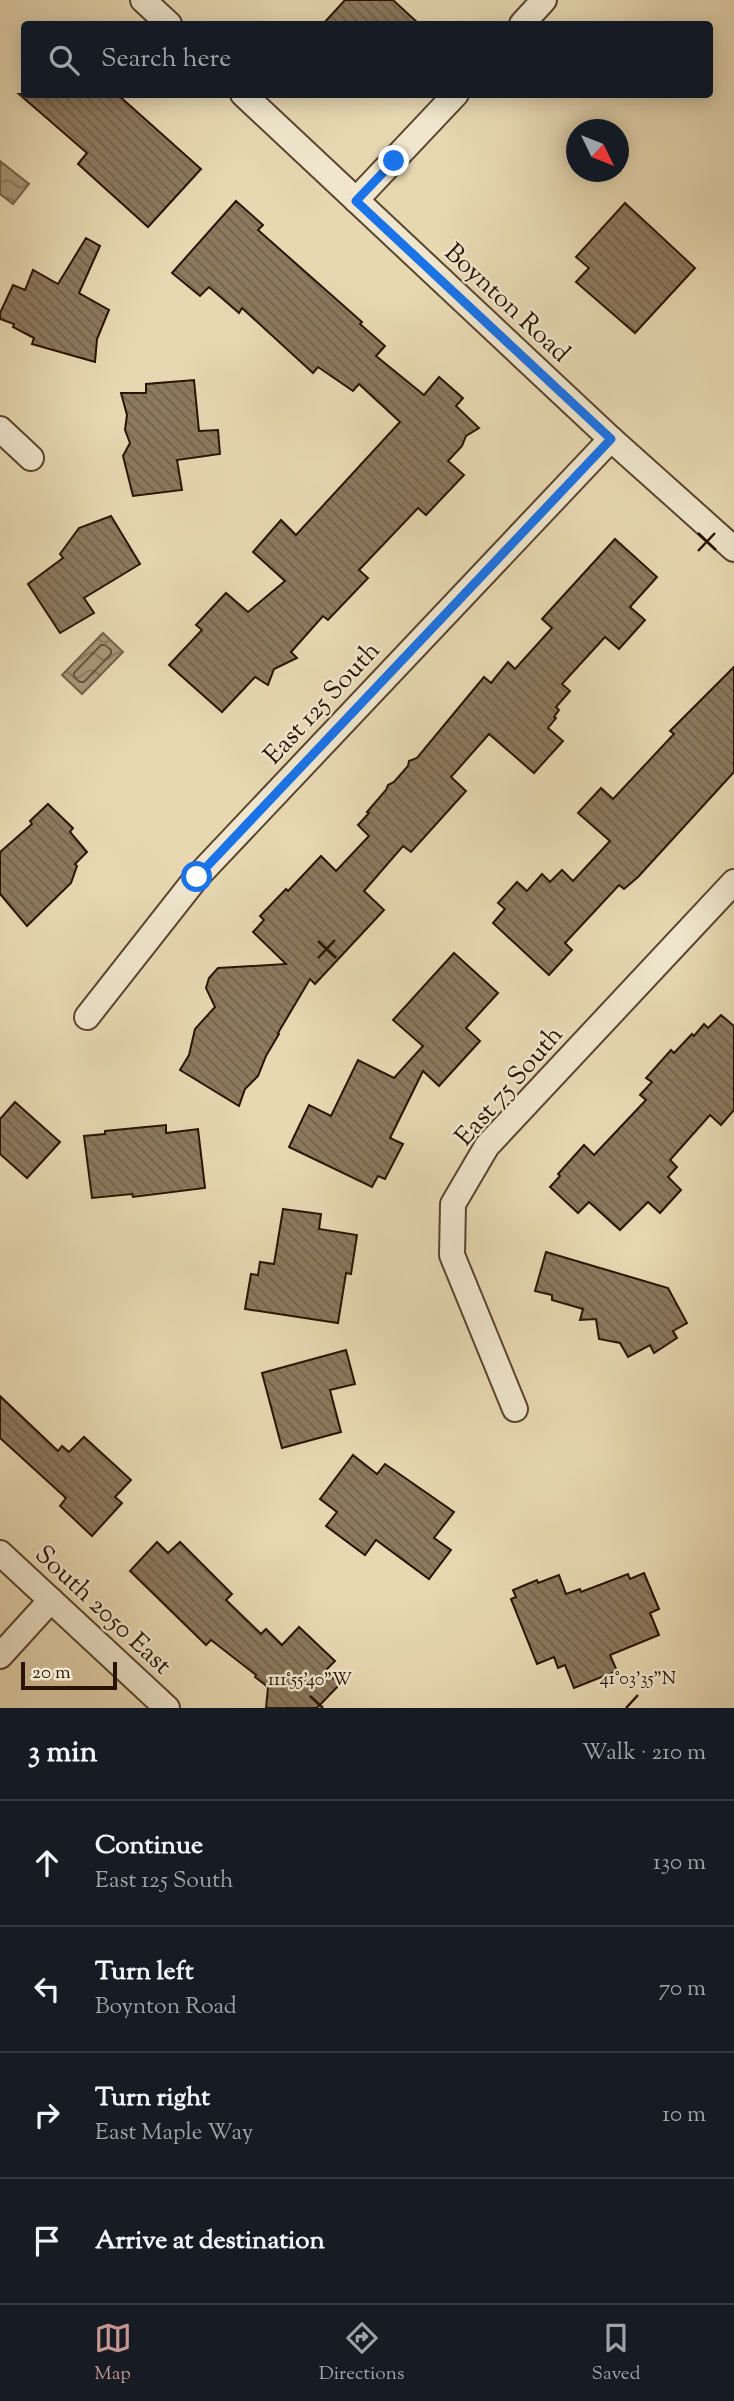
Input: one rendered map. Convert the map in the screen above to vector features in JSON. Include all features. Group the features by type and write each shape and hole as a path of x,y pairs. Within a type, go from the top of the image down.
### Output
{"street":[{"path":"143,0 166,21"},
{"path":"525,21 544,0"},
{"name":"Boynton Road","path":"247,98 611,439 734,549"},
{"path":"356,201 452,98"},
{"path":"0,429 31,458"},
{"name":"East 125 South","path":"88,1017 197,877 611,439"},
{"name":"East 75 South","path":"515,1409 452,1255 453,1205 487,1146 734,882"},
{"name":"South 2050 East","path":"0,1553 167,1708"},
{"path":"0,1656 51,1600"}],"water":[{"path":"0,161 29,184 13,204 0,194"},
{"path":"103,633 123,652 82,694 62,675"}],"building":[{"path":"345,0 393,0 416,21 326,21"},
{"path":"24,98 121,98 201,169 148,227 78,164 87,153"},
{"path":"236,201 263,225 258,230 362,322 360,324 385,346 376,356 424,395 439,377 463,398 456,406 479,428 466,436 462,446 448,461 464,475 426,515 418,508 359,570 368,578 328,620 323,616 291,652 297,658 274,669 268,685 255,677 222,712 169,665 202,630 196,625 226,593 248,612 285,581 253,552 281,520 296,535 400,422 359,384 353,391 318,367 313,373 242,308 239,313 209,287 200,296 172,273"},
{"path":"625,203 695,268 635,333 576,282 589,268 576,257"},
{"path":"86,238 100,246 79,293 109,310 97,339 95,362 32,344 34,338 13,327 14,324 0,319 0,313 13,285 25,290 33,270 58,284"},
{"path":"194,380 199,431 218,430 220,454 177,460 182,490 133,496 123,456 130,443 125,430 127,415 121,393 146,393 146,384"},
{"path":"111,516 140,564 84,598 94,613 60,633 28,584 63,558 60,554 79,528"},
{"path":"615,539 657,577 630,607 645,620 619,649 605,637 562,684 570,691 556,707 559,710 554,717 556,718 548,728 563,741 534,773 489,734 451,777 466,791 411,852 403,846 364,891 384,910 315,984 310,979 278,1033 258,1076 245,1089 239,1106 180,1070 189,1055 195,1029 215,1007 206,988 209,978 218,968 286,964 253,932 264,920 260,916 321,856 336,871 369,836 358,825 388,785 408,766 409,761 417,758 484,677 491,683 508,662 515,669 552,628 542,619"},
{"path":"734,667 734,772 638,877 624,889 619,885 565,943 572,950 549,975 493,923 505,909 498,903 517,882 527,891 542,874 550,882 562,870 573,881 610,841 578,813 601,788 613,799 674,734 670,731"},
{"path":"48,804 73,828 70,832 87,852 75,864 77,866 71,883 27,926 0,894 0,852 32,824 30,821"},
{"path":"454,953 498,993 466,1028 480,1041 439,1086 423,1071 390,1138 403,1144 385,1179 378,1176 372,1187 289,1147 309,1105 331,1116 358,1060 394,1078 423,1046 393,1020"},
{"path":"721,1015 734,1026 734,1110 721,1125 710,1115 670,1160 677,1167 668,1177 681,1190 660,1213 648,1202 620,1230 589,1202 578,1213 550,1187 560,1176 558,1174 584,1145 594,1155 646,1100 640,1095 652,1082 646,1078 671,1050 674,1053 704,1024 708,1028"},
{"path":"15,1102 60,1142 27,1178 0,1154 0,1119"},
{"path":"166,1125 166,1133 198,1129 205,1188 133,1197 132,1194 92,1198 84,1136 105,1134 105,1131"},
{"path":"283,1209 321,1214 319,1229 357,1235 351,1274 346,1273 338,1323 245,1309 251,1274 258,1275 260,1262 274,1264"},
{"path":"546,1252 668,1288 687,1323 673,1331 677,1338 654,1353 650,1345 628,1357 620,1343 599,1339 596,1319 580,1320 583,1309 552,1300 552,1295 535,1291"},
{"path":"346,1350 355,1384 330,1390 341,1432 282,1448 262,1373"},
{"path":"0,1396 58,1451 62,1446 69,1452 84,1437 131,1480 115,1497 122,1503 92,1536 60,1506 66,1498 0,1438"},
{"path":"353,1455 377,1474 385,1464 454,1512 434,1538 451,1550 429,1579 376,1540 365,1555 326,1526 337,1512 320,1499"},
{"path":"157,1542 168,1553 180,1542 232,1594 226,1600 261,1634 266,1629 282,1645 299,1627 335,1661 325,1671 340,1684 317,1708 266,1708 268,1687 211,1640 206,1645 130,1571"},
{"path":"644,1573 659,1609 650,1613 659,1635 610,1655 617,1671 574,1688 565,1665 558,1668 554,1657 537,1664 511,1599 516,1597 513,1590 559,1575 566,1594 580,1589 581,1592 628,1574 630,1579"}],"route":[{"path":"197,877 611,439 356,201 394,161"}]}
